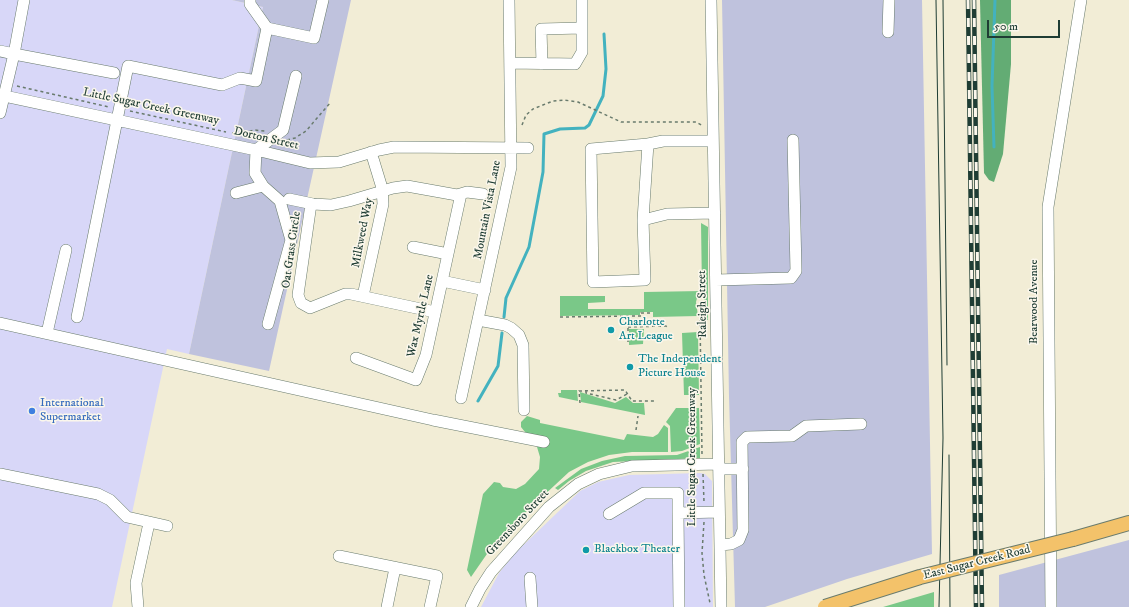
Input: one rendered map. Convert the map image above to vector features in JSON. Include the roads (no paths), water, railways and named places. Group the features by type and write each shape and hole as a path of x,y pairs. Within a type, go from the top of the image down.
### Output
{"main road":[{"name":"East Sugar Creek Road","path":"826,607 920,577 1073,539 1129,523"}],"street":[{"path":"0,114 2,96 7,83 14,54 24,0"},
{"path":"250,0 250,4 267,28 314,38 323,0"},
{"name":"Mountain Vista Lane","path":"461,398 512,167 509,0"},
{"path":"510,63 575,64 582,52 582,0"},
{"name":"Raleigh Street","path":"711,0 709,141 715,214 711,283 719,466 721,607"},
{"path":"888,32 889,0"},
{"name":"Bearwood Avenue","path":"1051,607 1048,207 1081,0"},
{"path":"78,317 128,66 222,85 240,78 256,81 267,28"},
{"path":"542,64 541,29 582,28"},
{"path":"0,51 114,73"},
{"path":"268,324 291,240 280,201 263,186 255,173 256,150 283,130 296,76"},
{"name":"Dorton Street","path":"2,96 320,164 339,162 386,148 528,148"},
{"path":"711,283 790,278 796,271 793,140"},
{"path":"648,144 643,220 645,280 594,282 591,149 648,144 663,141 709,141"},
{"name":"Milkweed Way","path":"363,296 382,210 382,191 371,152"},
{"path":"236,193 263,186"},
{"path":"289,199 311,204 340,204 382,191 407,186 457,196 473,192 484,194"},
{"name":"Wax Myrtle Lane","path":"356,358 416,380 426,355 461,194"},
{"name":"Oat Grass Circle","path":"311,204 298,295 301,303 310,308 345,294 363,296 435,312"},
{"path":"643,220 667,214 715,214"},
{"path":"413,247 448,254"},
{"path":"47,333 66,250"},
{"path":"442,281 485,290"},
{"path":"478,320 504,325 511,328 519,335 523,345 524,410"},
{"path":"0,323 433,420 544,442"},
{"path":"720,545 731,544 739,540 743,530 742,442 747,437 792,436 806,426 861,424"},
{"name":"Greensboro Street","path":"471,607 491,572 549,507 578,484 599,474 618,468 656,464 702,464 743,469"},
{"path":"0,474 98,494 110,500 127,517 167,526"},
{"path":"609,514 644,493 678,493 679,607"},
{"path":"678,513 720,512"},
{"path":"138,607 136,583 149,523"},
{"path":"339,556 437,576 430,607"},
{"path":"387,607 395,568"},
{"path":"530,578 532,607"}],"waterway":[{"path":"994,147 992,86 995,0"},
{"path":"504,317 506,298 529,247 543,172 544,134 560,129 585,128 589,125 603,96 606,69 604,34"},
{"path":"478,401 498,366 502,333"}],"tram line":[{"path":"936,0 943,438 939,607"},
{"path":"943,0 947,365"},
{"path":"949,455 950,607"}],"railway":[{"path":"968,0 976,607"},
{"path":"974,0 982,607"}],"place":[{"name":"Charlotte Art League","path":"611,330"},
{"name":"The Independent Picture House","path":"630,367"},
{"name":"International Supermarket","path":"32,411"},
{"name":"Blackbox Theater","path":"586,550"}]}
